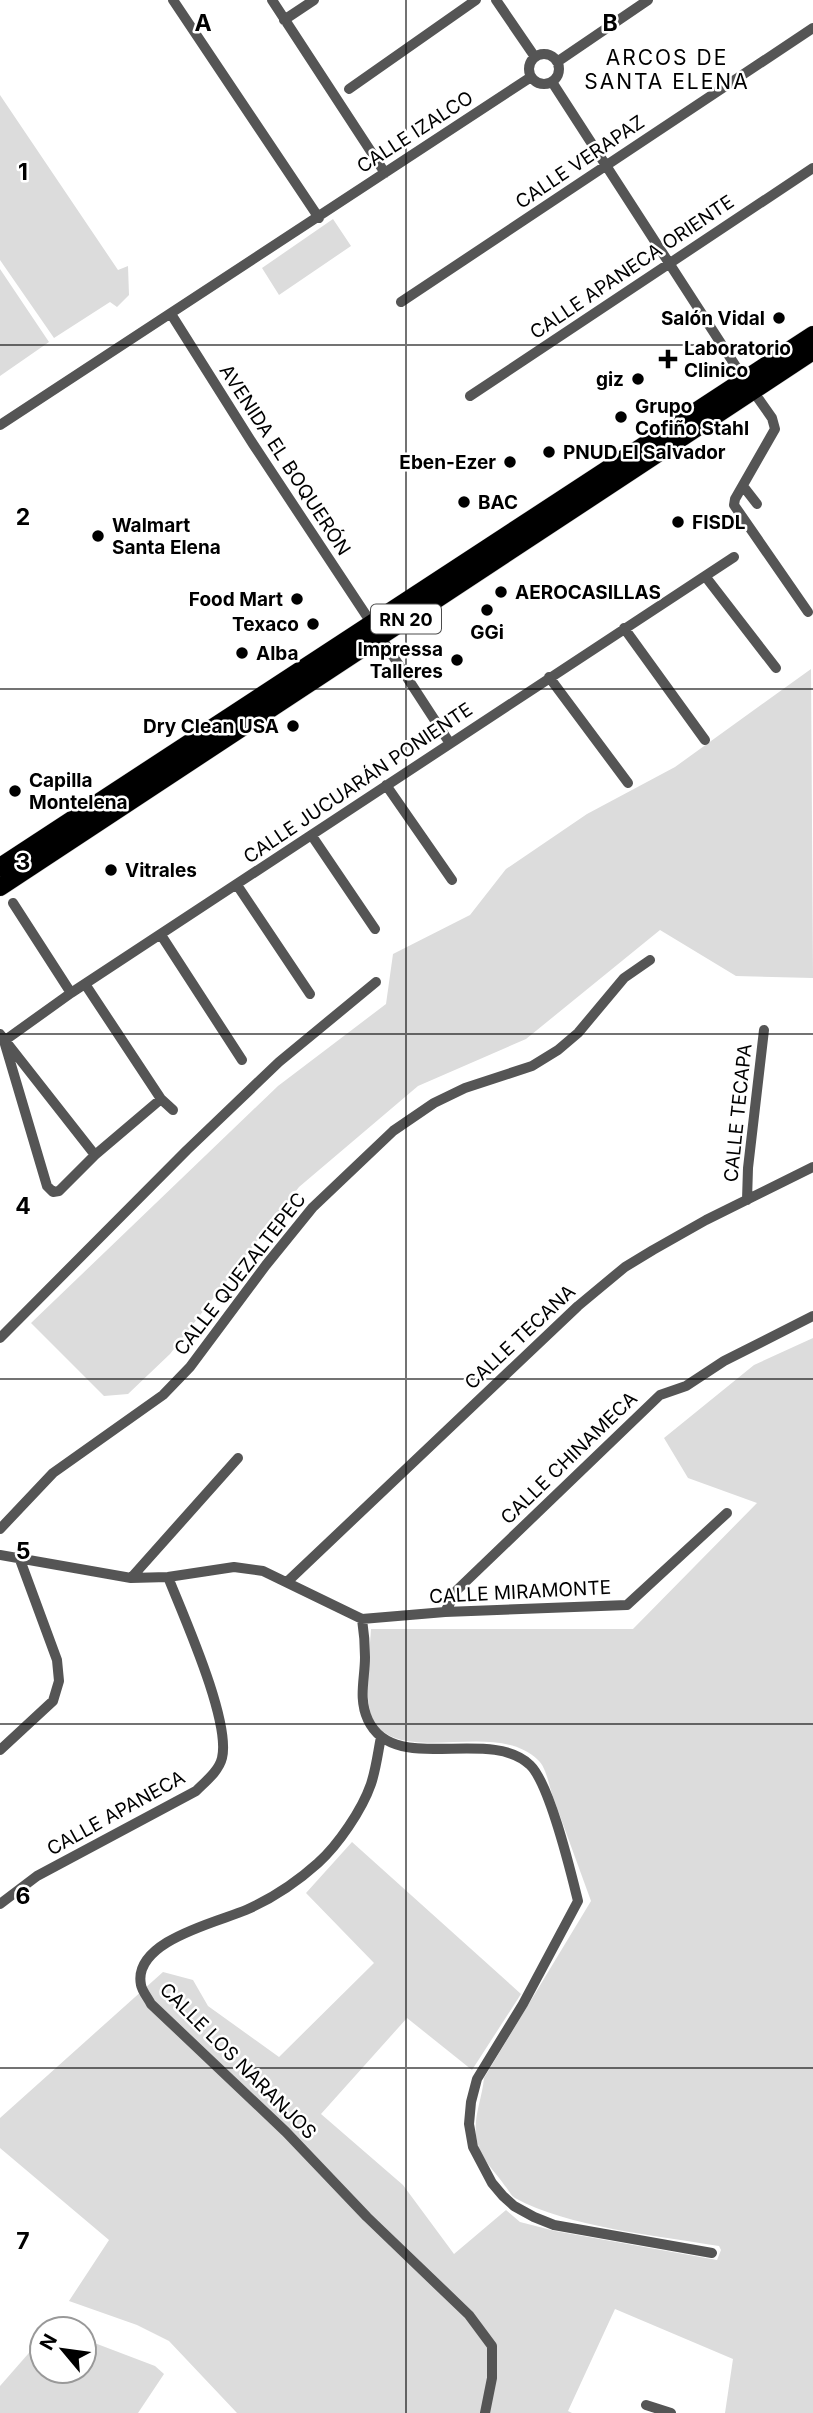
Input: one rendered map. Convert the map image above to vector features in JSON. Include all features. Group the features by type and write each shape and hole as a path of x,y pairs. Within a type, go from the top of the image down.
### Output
{"highway":[{"name":"RN 20","path":"0,887 376,630 749,385 813,335"},
{"name":"RN 20","path":"749,385 813,351"},
{"name":"RN 20","path":"0,867 376,630"}],"street":[{"path":"173,0 319,218"},
{"path":"272,0 385,173"},
{"path":"285,20 314,0"},
{"path":"349,89 475,0"},
{"path":"496,0 536,57"},
{"path":"557,62 648,0"},
{"name":"CALLE VERAPAZ","path":"401,302 813,28"},
{"path":"549,55 557,62 559,73 552,82 543,85 531,77 529,66 536,57 549,55"},
{"name":"CALLE IZALCO","path":"0,425 531,77"},
{"path":"552,82 772,418 775,429 734,505 808,612"},
{"name":"CALLE APANECA ORIENTE","path":"470,396 813,168"},
{"name":"AVENIDA EL BOQUERÓN","path":"171,314 259,454 449,742"},
{"path":"743,486 757,504"},
{"name":"CALLE JUCUARÁN PONIENTE","path":"2,1037 734,557"},
{"path":"705,576 776,668"},
{"path":"624,628 705,740"},
{"path":"549,677 628,783"},
{"path":"386,785 452,880"},
{"path":"312,836 374,929"},
{"path":"237,885 310,994"},
{"path":"13,903 71,993"},
{"path":"161,935 243,1060"},
{"name":"CALLE QUEZALTEPEC","path":"0,1529 53,1473 163,1395 190,1367 313,1207 393,1130 465,1088 532,1066 558,1050 578,1033 624,978 650,960"},
{"path":"1,1333 279,1062 376,982"},
{"path":"85,984 161,1099 173,1110"},
{"name":"CALLE TECAPA","path":"747,1200 753,1116 764,1030"},
{"path":"2,1037 49,1190 54,1193 60,1191 95,1155 161,1099"},
{"path":"2,1037 95,1155"},
{"name":"CALLE TECANA","path":"287,1582 486,1392 625,1267 813,1167"},
{"name":"CALLE CHINAMECA","path":"445,1612 457,1590 660,1395 687,1386 724,1361 813,1316"},
{"path":"131,1578 238,1458"},
{"name":"CALLE MIRAMONTE","path":"362,1619 445,1612 627,1605 727,1513"},
{"path":"0,1555 131,1578 168,1577 234,1567 263,1571 362,1619 365,1658 361,1694 369,1723 381,1737 402,1746 501,1751 530,1765 539,1777 568,1859 578,1901 523,2004 477,2078 471,2102 473,2147 492,2183 514,2206 554,2225 712,2253"},
{"path":"0,1750 54,1701 60,1681 57,1660 19,1557"},
{"name":"CALLE APANECA","path":"0,1904 37,1876 196,1791 210,1778 222,1759 223,1740 217,1710 204,1667 168,1577"},
{"name":"CALLE LOS NARANJOS","path":"381,1737 370,1785 339,1839 318,1863 248,1909 160,1946 144,1966 141,1984 151,2004 286,2132 367,2217 469,2315 492,2346 492,2378 485,2413"},
{"path":"646,2405 671,2413"}],"shaded area":[{"path":"0,95 118,270 128,266 129,295 117,307 110,302 54,338 0,260"},
{"path":"333,219 351,246 279,295 262,268"},
{"path":"0,269 49,342 0,376"},
{"path":"811,669 813,978 736,976 660,930 526,1039 418,1086 299,1187 170,1354 128,1394 104,1396 31,1323 278,1086 386,1004 393,954 470,915 506,869 587,814 675,767"},
{"path":"813,1338 813,2413 725,2413 733,2359 615,2309 568,2411 572,2413 237,2413 169,2341 137,2325 69,2301 109,2240 0,2148 0,2118 163,1972 193,1980 208,2006 279,2057 374,1963 306,1893 352,1842 521,1994 472,2070 407,2018 321,2114 403,2185 454,2254 506,2210 520,2222 555,2231 717,2260 721,2250 719,2246 614,2229 536,2208 512,2195 482,2154 477,2141 476,2117 484,2078 591,1901 545,1771 538,1760 520,1748 498,1743 405,1741 386,1734 373,1720 368,1701 371,1629 633,1629 757,1503 688,1478 664,1438 754,1365"},
{"path":"98,2344 155,2366 164,2374 138,2413 0,2413 0,2386 28,2354 28,2385 98,2385"}],"place":[{"name":"Salón Vidal","path":"779,318"},
{"name":"Laboratorio Clinico","path":"668,359"},
{"name":"giz","path":"638,379"},
{"name":"Grupo Cofiño Stahl","path":"621,417"},
{"name":"PNUD El Salvador","path":"549,452"},
{"name":"Eben-Ezer","path":"510,462"},
{"name":"BAC","path":"464,502"},
{"name":"FISDL","path":"678,522"},
{"name":"Walmart Santa Elena","path":"98,536"},
{"name":"AEROCASILLAS","path":"501,592"},
{"name":"Food Mart","path":"297,599"},
{"name":"GGi","path":"487,610"},
{"name":"Texaco","path":"313,624"},
{"name":"Alba","path":"242,653"},
{"name":"Impressa Talleres","path":"457,660"},
{"name":"Dry Clean USA","path":"293,726"},
{"name":"Capilla Montelena","path":"15,791"},
{"name":"Vitrales","path":"111,870"}],"district":[{"name":"ARCOS DE SANTA ELENA","path":"667,69"}]}
